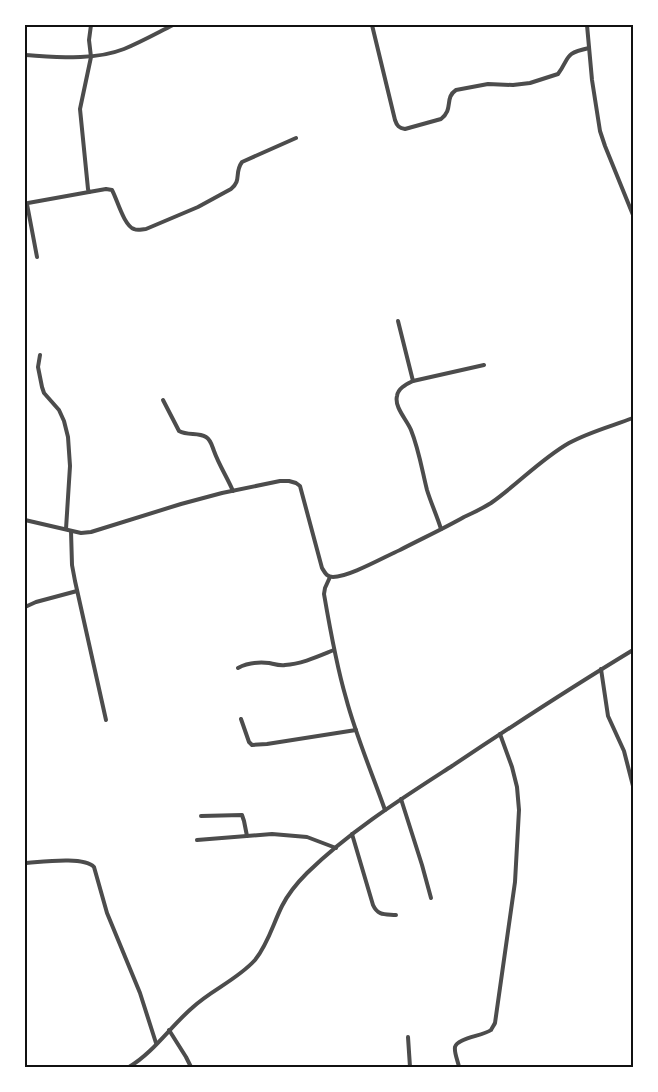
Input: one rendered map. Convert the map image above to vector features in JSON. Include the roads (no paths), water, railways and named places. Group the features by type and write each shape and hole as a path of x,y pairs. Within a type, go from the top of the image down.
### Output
{"street":[{"path":"89,192 80,109 91,56 91,25"},
{"path":"25,55 91,56 109,53 124,49 173,25"},
{"path":"372,25 395,120 400,128 405,129 441,119 448,111 450,97 456,90 488,84 513,85 546,78 558,74 567,57 571,54 589,48"},
{"path":"587,25 592,80 600,131 633,215"},
{"path":"37,257 28,203 106,189 112,190 129,227 138,230 146,229 198,207 231,189 237,183 238,170 242,162 296,138"},
{"path":"398,321 413,381"},
{"path":"40,355 38,367 44,393 59,410 68,437 70,466 66,529"},
{"path":"441,529 428,493 413,436 396,401 396,395 404,385 413,381 484,365"},
{"path":"163,400 179,431 184,434 199,434 207,437 233,491"},
{"path":"25,520 81,533 97,531 181,504 233,491 290,481 300,486 303,494 322,568 330,577 343,575 365,567 488,504 571,442 633,418"},
{"path":"71,530 72,565 106,720"},
{"path":"330,577 324,594 334,650 346,699 385,810"},
{"path":"25,607 36,602 77,591"},
{"path":"238,668 258,663 292,664 334,650"},
{"path":"129,1067 194,1006 242,972 254,960 264,947 282,905 292,890 306,874 352,834 401,799 565,691 633,650"},
{"path":"601,669 608,716 624,751 633,786"},
{"path":"241,719 249,742 252,745 356,730"},
{"path":"459,1067 455,1052 456,1044 462,1040 484,1034 492,1029 495,1023 515,882 520,810 512,767 500,734"},
{"path":"401,799 422,865 430,898"},
{"path":"202,816 242,815 247,836"},
{"path":"197,840 272,834 307,837 336,848"},
{"path":"352,834 376,911 396,915"},
{"path":"25,863 83,861 94,867 107,913 140,993 156,1043"},
{"path":"169,1030 191,1067"},
{"path":"408,1037 410,1067"}]}
